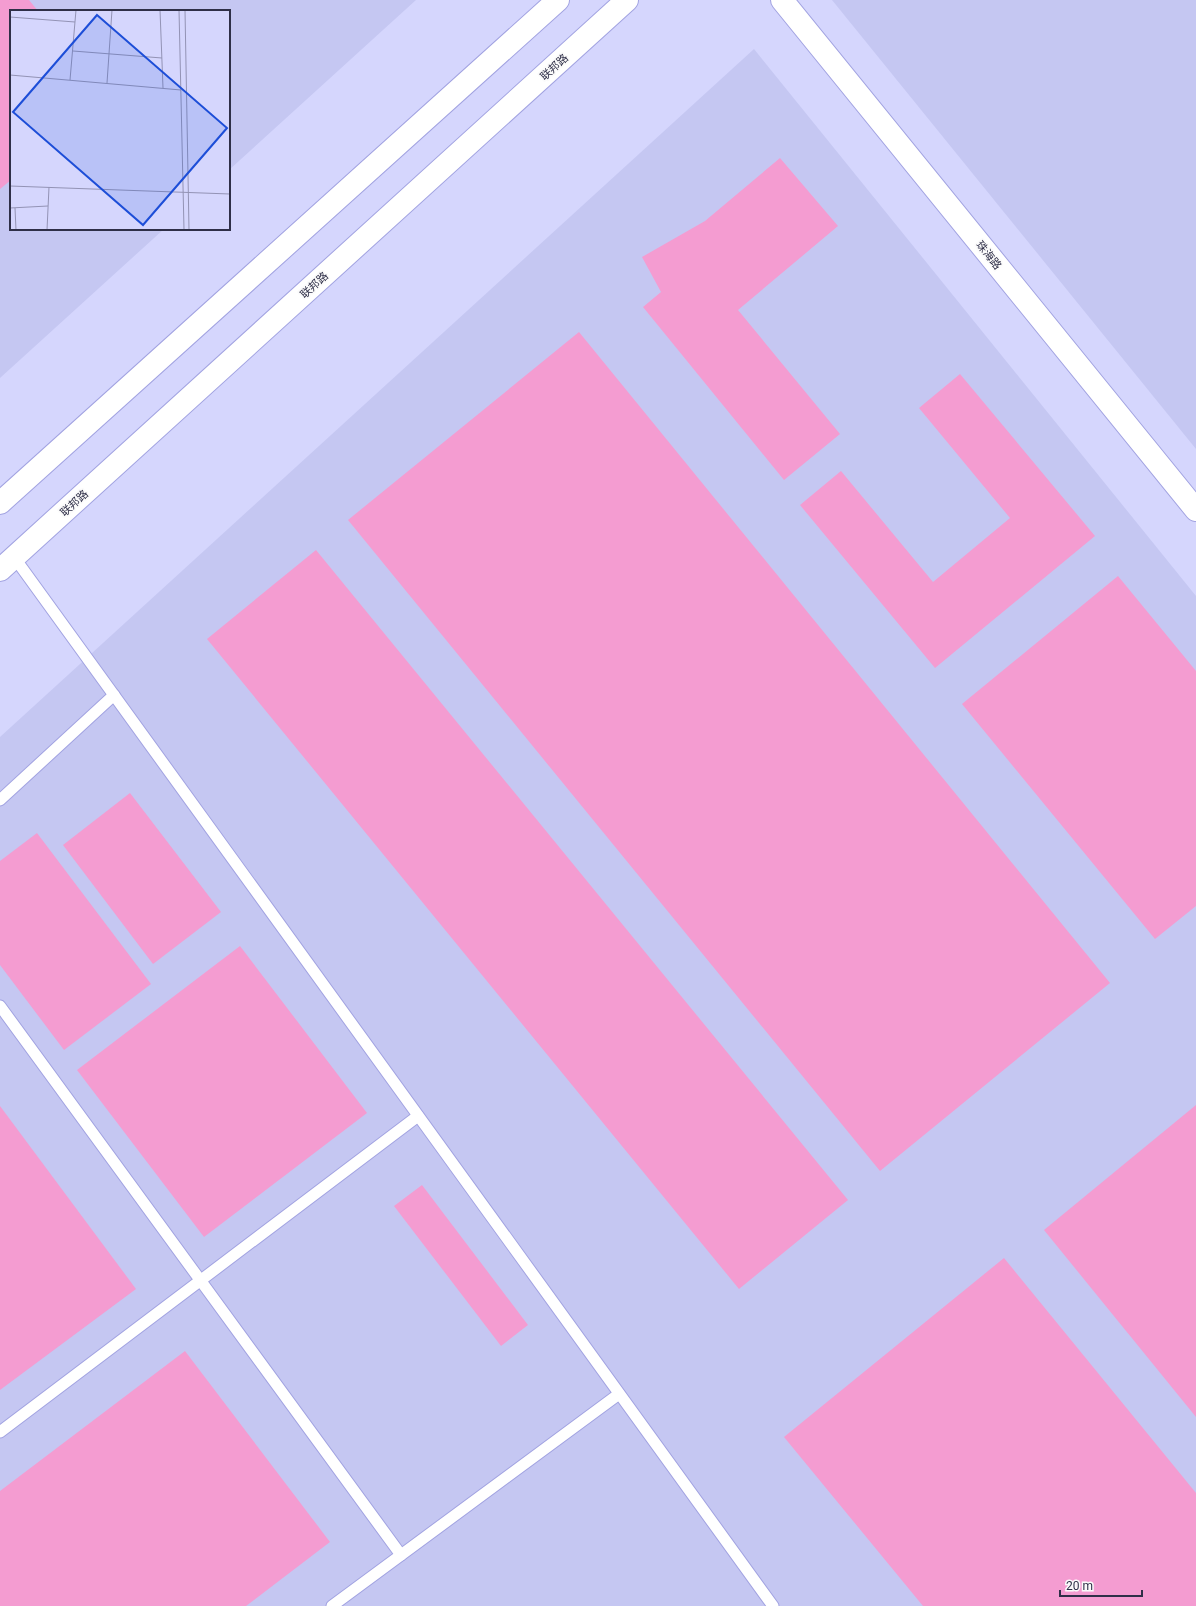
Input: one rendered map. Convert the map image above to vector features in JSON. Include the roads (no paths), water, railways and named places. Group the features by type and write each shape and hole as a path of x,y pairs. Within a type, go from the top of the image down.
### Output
{"main road":[{"path":"0,503 558,0"},
{"name":"联邦路","path":"7,563 627,0"},
{"name":"珠海路","path":"782,0 1196,510"}],"lane":[{"path":"7,563 114,695 773,1606"},
{"path":"0,800 114,695"},
{"path":"0,1006 401,1555"},
{"path":"0,1432 418,1116"},
{"path":"332,1606 619,1394"}]}
